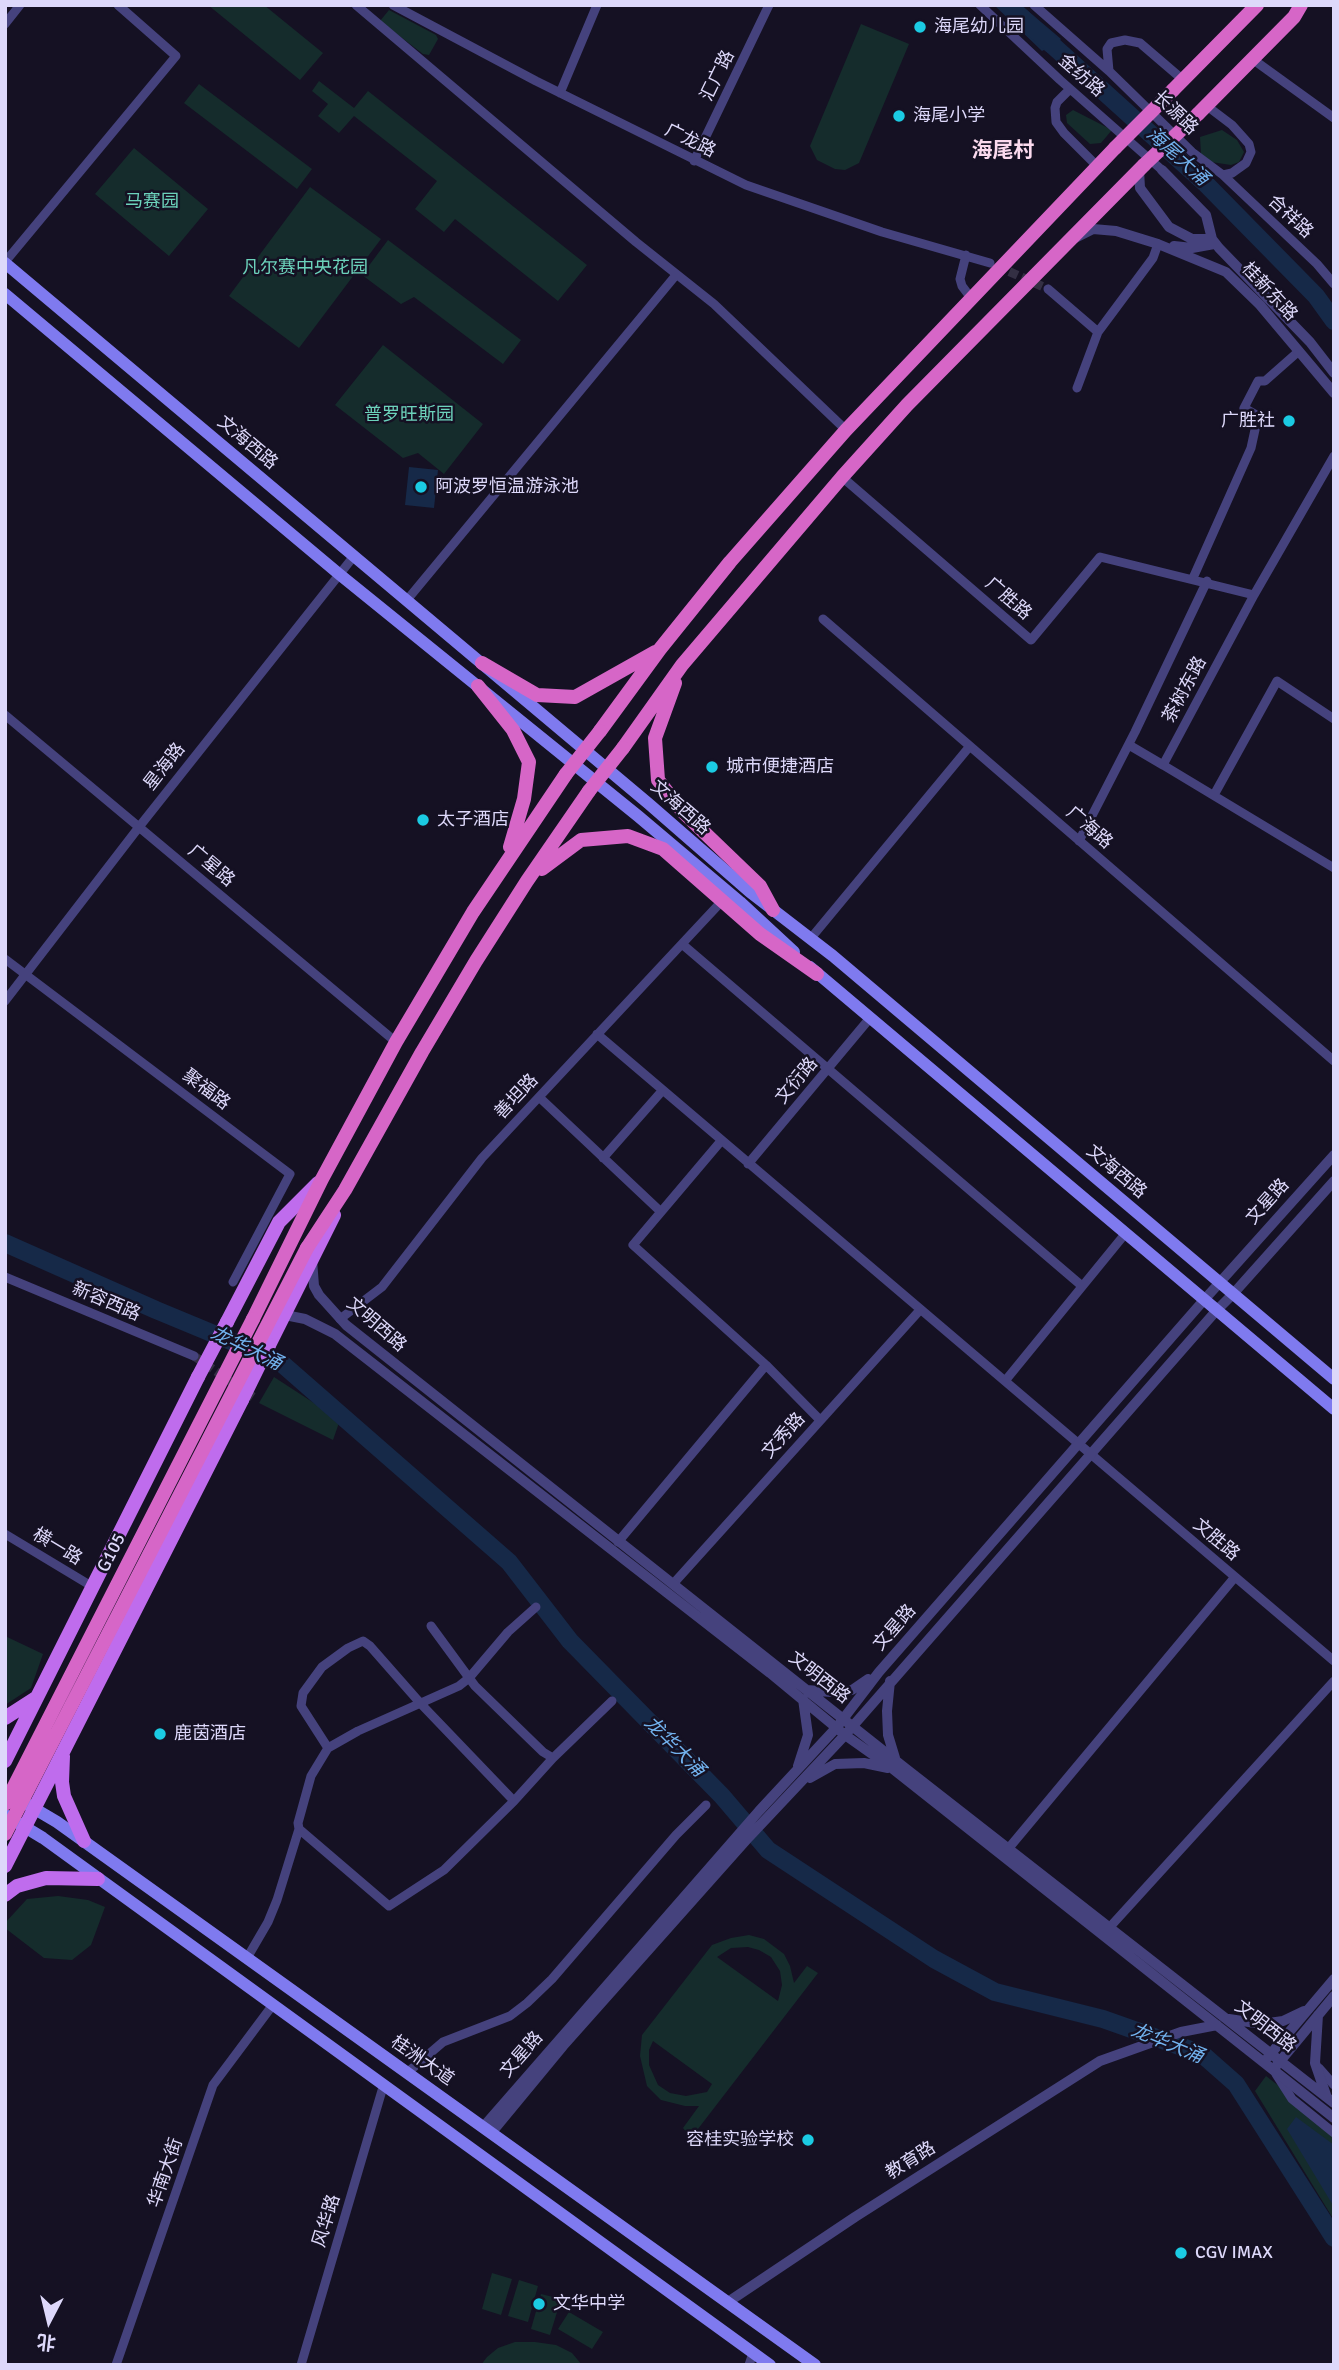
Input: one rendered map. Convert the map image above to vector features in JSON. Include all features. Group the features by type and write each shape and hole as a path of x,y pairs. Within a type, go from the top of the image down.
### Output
{"highway":[{"path":"506,862 566,774 660,649 730,562 846,430 1070,197 1096,165 1253,6"},
{"name":"G105","path":"5,1834 309,1253 422,1052 527,881 589,791 682,665 907,405 1141,167 1203,110 1300,9"},
{"path":"482,663 537,695 575,697 660,649"},
{"path":"682,665 655,738 658,780 682,811 760,886 773,910"},
{"path":"478,686 513,730 529,762 524,799 506,862"},
{"path":"527,881 560,853 581,840 628,836 663,849 760,934 817,974"},
{"name":"G105","path":"5,1804 253,1319 321,1179 396,1042 506,862"}],"main road":[{"name":"文海西路","path":"5,262 1334,1379"},
{"name":"文海西路","path":"5,294 339,574 730,893 817,974 1334,1409"},
{"path":"5,1761 279,1222 321,1179"},
{"path":"5,1866 285,1315 309,1253"},
{"path":"5,1718 37,1697"},
{"path":"21,1729 25,1742 36,1752 55,1751 65,1747"},
{"path":"65,1747 62,1782 64,1796 84,1841"},
{"name":"桂洲大道","path":"5,1791 84,1841 815,2365"},
{"path":"5,1815 98,1879 751,2359 770,2365"},
{"path":"5,1895 17,1886 46,1878 98,1879"}],"street":[{"path":"5,24 20,5"},
{"path":"5,262 176,55 118,5"},
{"name":"广龙路","path":"393,5 694,161 787,201 882,232 989,262"},
{"path":"560,93 597,5"},
{"name":"汇广路","path":"694,161 769,5"},
{"name":"金纺路","path":"980,5 1162,170"},
{"name":"长源路","path":"1034,5 1109,71 1192,152 1223,175"},
{"path":"363,7 676,275 714,304 846,430"},
{"name":"长源路","path":"1109,71 1107,48 1111,43 1125,40 1140,43 1177,85"},
{"path":"1251,58 1334,118"},
{"path":"1070,89 1057,102 1056,122 1096,165"},
{"path":"1203,110 1232,125 1249,144 1251,152 1245,163 1232,173 1223,175"},
{"path":"1141,167 1140,188 1169,227 1192,239 1214,242"},
{"name":"桂新东路","path":"1162,170 1206,215 1214,242 1310,342 1334,373"},
{"name":"合祥路","path":"1223,175 1317,264 1334,284"},
{"name":"桂新东路","path":"1067,241 1093,229 1116,231 1158,244 1226,272 1260,305 1334,393"},
{"name":"桂新东路","path":"1158,244 1192,248 1214,242"},
{"path":"1077,388 1098,332 1153,258 1158,244"},
{"path":"966,255 960,279 971,299"},
{"path":"407,600 676,275"},
{"path":"1048,289 1098,332"},
{"path":"1193,578 1251,448 1258,416 1244,408 1258,381 1265,381 1299,351"},
{"name":"茶树东路","path":"1163,765 1254,595 1334,456"},
{"name":"广胜路","path":"842,477 1031,640 1100,557 1207,581 1254,595"},
{"name":"星海路","path":"5,1001 354,556"},
{"path":"1079,841 1129,745 1207,581"},
{"name":"广海路","path":"823,619 1334,1062"},
{"path":"1214,795 1277,681 1334,719"},
{"name":"广星路","path":"5,715 396,1042"},
{"path":"1129,745 1334,868"},
{"path":"811,938 970,746"},
{"name":"善坦路","path":"340,1319 382,1287 482,1158 722,901"},
{"path":"682,944 1083,1286"},
{"name":"聚福路","path":"5,959 290,1174 233,1282"},
{"name":"文衍路","path":"748,1164 870,1018"},
{"name":"文胜路","path":"597,1034 1334,1661"},
{"path":"603,1157 662,1091"},
{"path":"539,1097 661,1212"},
{"path":"721,1141 633,1245 766,1365 820,1420"},
{"name":"文星路","path":"488,2129 746,1833 801,1783 844,1726 879,1672 1203,1300 1334,1155"},
{"name":"文星路","path":"755,1824 797,1768 890,1681 1334,1181"},
{"path":"1005,1381 1125,1234"},
{"name":"文明西路","path":"309,1253 314,1286 340,1319 409,1377 673,1584 844,1726 1277,2066 1334,2118"},
{"name":"新容西路","path":"5,1277 194,1356"},
{"name":"文秀路","path":"673,1584 920,1310"},
{"name":"文明西路","path":"285,1315 305,1319 335,1334 805,1694"},
{"path":"618,1542 766,1365"},
{"name":"横一路","path":"5,1534 93,1587"},
{"path":"1008,1849 1235,1577"},
{"path":"247,1958 268,1922 277,1900 299,1829 298,1823 311,1776 328,1748 369,1726 459,1686 508,1632 536,1607"},
{"path":"431,1626 469,1678 543,1752 554,1758"},
{"path":"328,1748 301,1706 303,1693 322,1667 360,1641 370,1646 421,1704 514,1801"},
{"path":"797,1768 808,1734 805,1694 852,1690 879,1672"},
{"path":"801,1783 835,1764 895,1766 888,1735 890,1681"},
{"path":"1109,1928 1334,1681"},
{"path":"299,1829 389,1906 444,1870 612,1702"},
{"name":"文明西路","path":"895,1766 1109,1928 1222,2022"},
{"path":"408,2072 443,2042 510,2016 527,2003 552,1979 676,1835 706,1805"},
{"path":"1334,1979 1277,2066 1292,2099 1334,2133"},
{"path":"1267,2058 1313,2012 1334,1996"},
{"name":"华南大街","path":"116,2365 213,2085 272,2006"},
{"path":"1222,2022 1262,2024 1313,2012"},
{"path":"1313,2012 1315,2063 1330,2100"},
{"name":"教育路","path":"728,2302 1100,2061 1181,2032 1222,2022"},
{"path":"1315,2063 1334,2085"},
{"name":"文明西路","path":"1277,2066 1330,2100"},
{"name":"风华路","path":"301,2365 383,2087"}],"green space":[{"path":"208,5 264,5 323,53 300,80"},
{"path":"389,10 436,35 438,39 429,55 423,54 380,21"},
{"path":"861,24 909,44 859,163 845,170 835,169 817,160 810,146"},
{"path":"319,81 354,108 368,91 587,265 558,301 455,219 444,232 415,209 437,181 354,116 339,133 318,116 328,104 312,91"},
{"path":"199,84 312,169 297,189 184,103"},
{"path":"1073,110 1112,130 1101,143 1090,144 1067,123 1066,115"},
{"path":"1222,130 1237,140 1244,152 1239,162 1231,165 1211,162 1201,154 1200,137"},
{"name":"马赛园","path":"134,148 208,209 169,256 95,194"},
{"name":"凡尔赛中央花园","path":"310,187 381,239 299,348 229,296"},
{"path":"388,240 521,340 503,364 414,297 401,304 362,275"},
{"name":"普罗旺斯园","path":"383,345 483,424 444,474 418,453 403,458 335,405"},
{"path":"274,1377 340,1420 333,1440 259,1403"},
{"path":"5,1636 43,1654 31,1688 5,1705"},
{"path":"58,1896 88,1900 105,1907 91,1945 72,1960 44,1958 5,1928 5,1923 27,1899"},
{"path":"749,1935 764,1939 784,1954 794,1983 807,1966 818,1973 691,2138 683,2128 699,2106 685,2106 661,2100 647,2086 640,2056 642,2035 712,1945","holes":["748,1947 771,1957 780,1971 782,1985 778,2001 717,1957 731,1948","653,2041 712,2084 707,2092 686,2096 670,2093 658,2085 649,2065 649,2050"]},
{"path":"1266,2076 1334,2129 1334,2220 1255,2091"},
{"path":"492,2273 512,2279 501,2315 482,2309"},
{"path":"519,2280 538,2286 528,2322 508,2316"},
{"path":"541,2294 561,2299 550,2335 531,2329"},
{"path":"569,2312 603,2332 592,2349 558,2329"},
{"path":"515,2342 556,2345 572,2353 582,2365 481,2365 498,2348"}],"water":[{"path":"994,5 1021,5 1061,39 1048,53 1042,51"},
{"name":"阿波罗恒温游泳池","path":"409,467 438,470 434,508 405,505"},
{"path":"1296,2117 1334,2145 1334,2207 1287,2129"}],"waterway":[{"name":"海尾大涌","path":"1008,5 1205,183 1316,296 1334,321"},
{"name":"龙华大涌","path":"5,1243 279,1361 509,1562 570,1641 722,1796 768,1850 934,1959 995,1992 1103,2019 1202,2054 1236,2084 1334,2238"}],"tunnel":[{"path":"997,266 1048,289"},
{"path":"194,1356 253,1397"}],"place":[{"name":"海尾幼儿园","path":"920,27"},
{"name":"海尾小学","path":"899,116"},
{"name":"广胜社","path":"1289,421"},
{"name":"阿波罗恒温游泳池","path":"421,487"},
{"name":"城市便捷酒店","path":"712,767"},
{"name":"太子酒店","path":"423,820"},
{"name":"鹿茵酒店","path":"160,1734"},
{"name":"容桂实验学校","path":"808,2140"},
{"name":"CGV IMAX","path":"1181,2253"},
{"name":"文华中学","path":"539,2304"}],"district":[{"name":"海尾村","path":"1003,151"}]}
